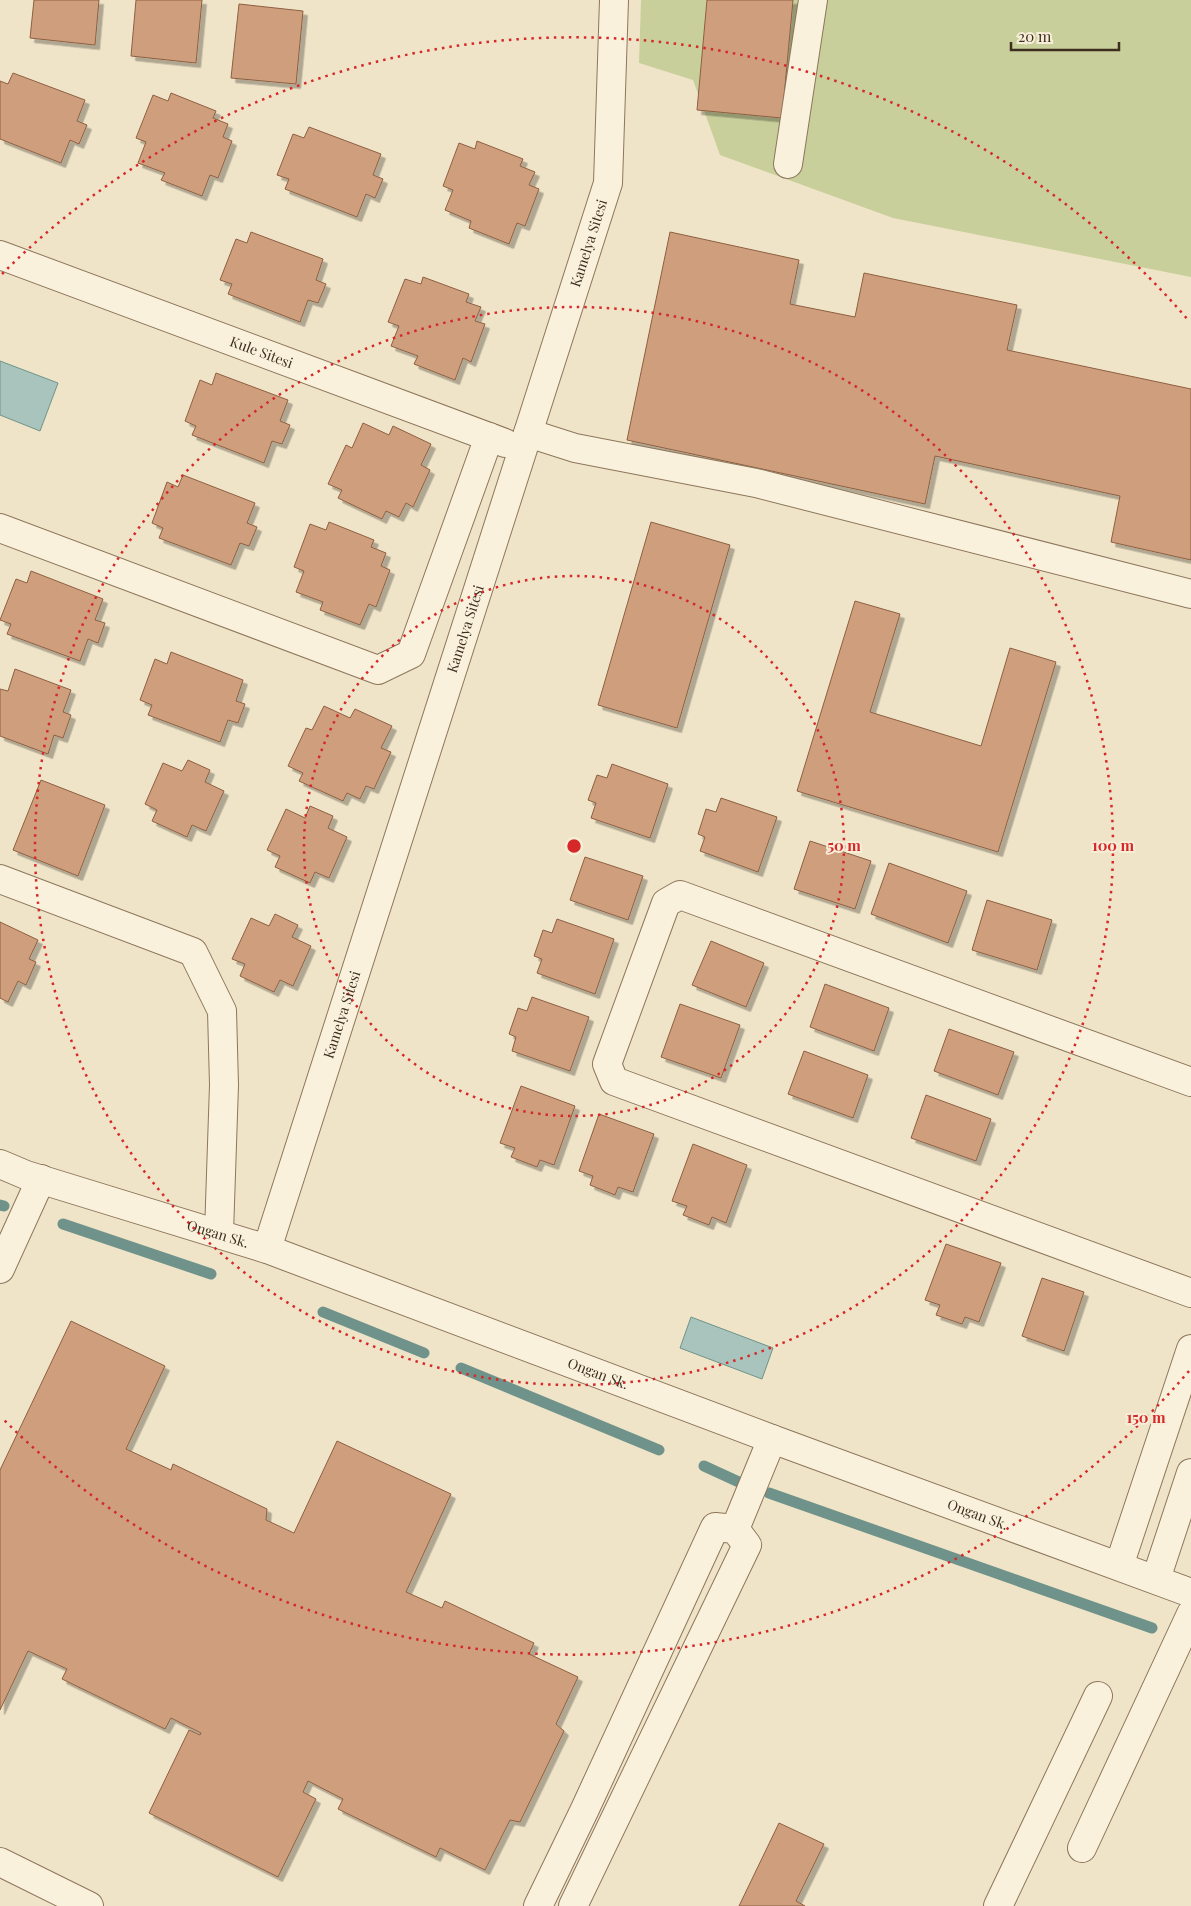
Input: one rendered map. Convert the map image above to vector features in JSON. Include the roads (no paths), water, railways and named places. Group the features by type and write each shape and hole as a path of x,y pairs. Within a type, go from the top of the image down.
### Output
{"street":[{"name":"Kamelya Sitesi","path":"268,1249 608,183 614,0"},
{"path":"788,164 813,0"},
{"name":"Kule Sitesi","path":"0,255 489,437 575,448 756,483 1191,594"},
{"path":"0,528 378,670 411,654 489,437"},
{"path":"0,879 193,952 222,1011 224,1085 219,1233"},
{"path":"1191,1082 680,896 666,903 607,1064 614,1081 1191,1293"},
{"name":"Ongan Sk.","path":"0,1164 41,1179 268,1249 772,1439 1191,1593"},
{"path":"0,1268 41,1179"},
{"path":"1119,1566 1191,1349"},
{"path":"735,1529 772,1439"},
{"path":"1156,1580 1191,1473"},
{"path":"538,1906 585,1809 714,1527 735,1529 747,1545 573,1906"},
{"path":"1082,1848 1191,1614"},
{"path":"998,1906 1098,1696"},
{"path":"585,1809 614,1824"},
{"path":"0,1862 90,1906"}],"water":[{"path":"0,361 58,383 40,431 0,415"},
{"path":"691,1317 773,1348 762,1379 680,1348"}],"waterway":[{"path":"0,1205 4,1206"},
{"path":"63,1224 211,1274"},
{"path":"323,1312 424,1353"},
{"path":"461,1368 659,1450"},
{"path":"704,1466 741,1483"},
{"path":"769,1493 1152,1628"}]}
